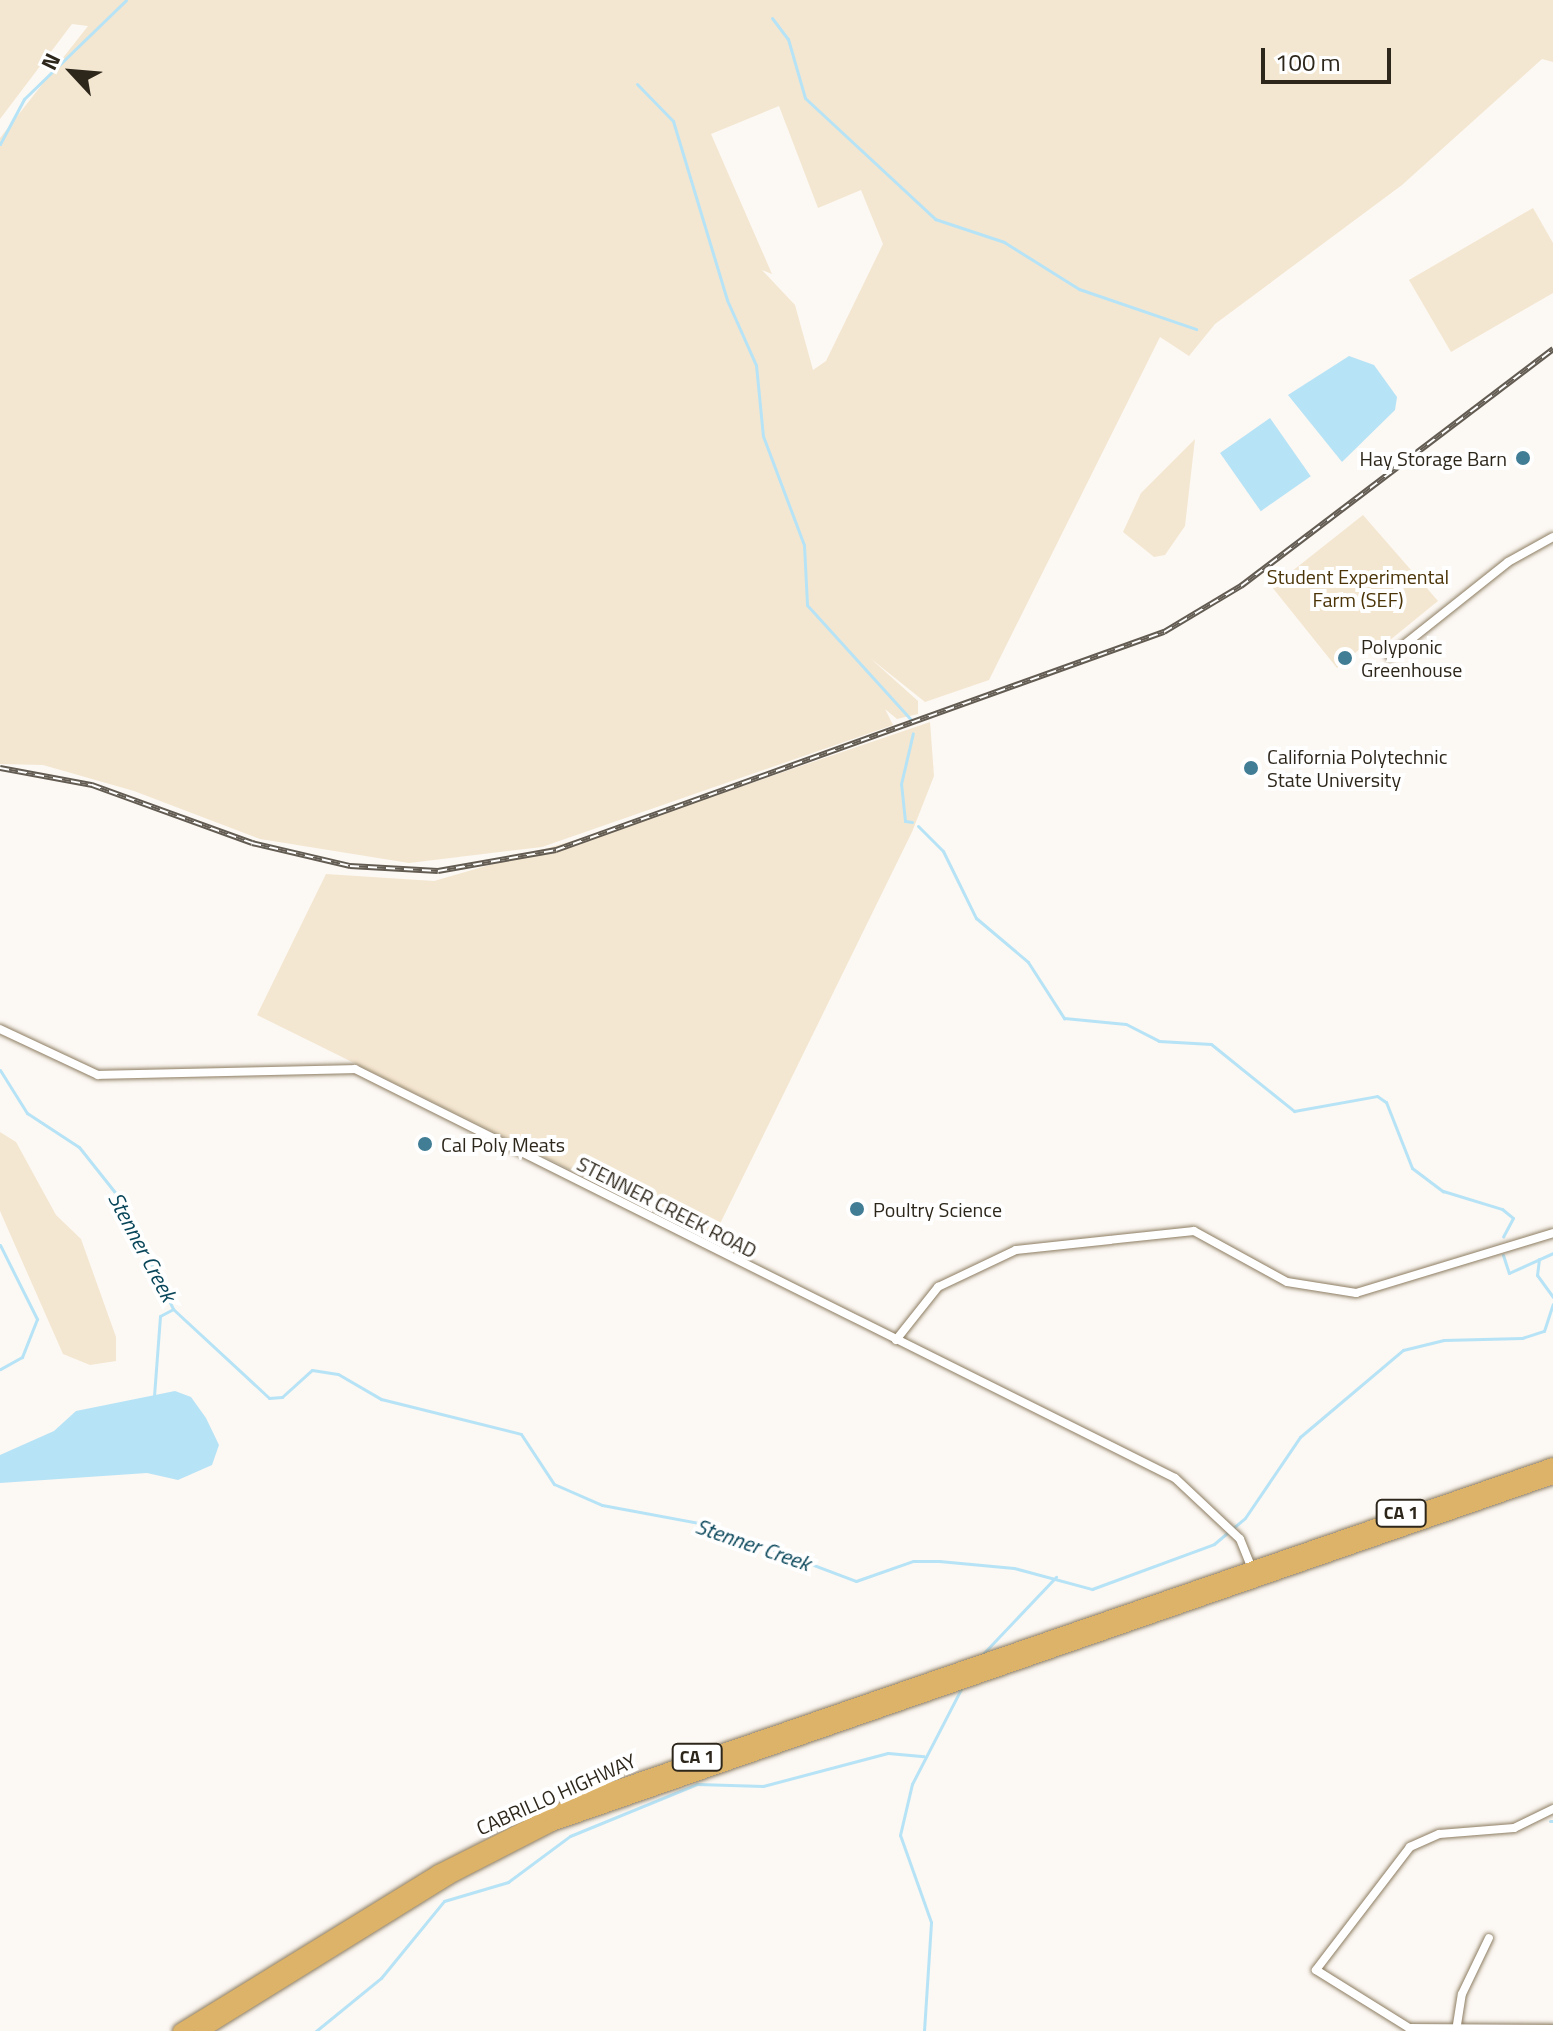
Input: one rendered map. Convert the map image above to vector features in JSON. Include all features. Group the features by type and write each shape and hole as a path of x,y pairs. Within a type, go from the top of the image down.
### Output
{"highway":[{"name":"CA 1","path":"1254,1572 1553,1465"},
{"name":"CA 1","path":"1254,1572 1553,1477"},
{"name":"CABRILLO HIGHWAY","path":"180,2031 438,1872 584,1799 1254,1572"},
{"name":"CABRILLO HIGHWAY","path":"201,2031 449,1877 552,1824 1254,1572"}],"street":[{"path":"1390,656 1508,562 1553,537"},
{"name":"STENNER CREEK ROAD","path":"0,1029 98,1075 355,1069 1175,1478 1240,1539 1254,1572"},
{"path":"896,1340 938,1287 1016,1250 1194,1231 1287,1282 1356,1293 1553,1233"},
{"path":"1553,1809 1514,1828 1439,1834 1410,1847 1316,1970 1397,2024 1456,2031 1553,2029"},
{"path":"1456,2031 1462,1994 1489,1938"}],"green space":[{"path":"0,0 1553,0 1553,62 1542,59 1402,185 1215,324 1189,356 1160,337 989,680 925,702 870,658 918,701 918,714 897,719 885,709 893,725 542,847 409,863 260,839 134,791 43,765 0,764 0,138 88,26 72,24 0,119","holes":["779,106 818,208 861,190 883,244 826,361 813,370 795,305 762,270 772,274 711,134"]},
{"path":"1533,208 1553,243 1553,293 1451,352 1409,280"},
{"path":"1195,439 1185,526 1165,555 1154,557 1123,532 1141,493"},
{"name":"Student Experimental Farm (SEF)","path":"1363,515 1438,601 1374,653 1366,644 1337,668 1272,587"},
{"path":"930,722 934,776 912,832 712,1240 257,1015 326,874 434,881 637,822"},
{"path":"0,1132 16,1142 56,1215 81,1239 116,1337 116,1361 90,1365 63,1354 0,1211"}],"water":[{"path":"1349,356 1374,365 1397,397 1395,410 1342,462 1288,395"},
{"path":"1270,418 1311,476 1261,511 1220,453"},
{"path":"175,1391 191,1397 206,1418 219,1445 212,1465 178,1480 147,1473 0,1483 0,1455 54,1431 76,1411"}],"waterway":[{"path":"0,144 24,99 126,0"},
{"path":"772,18 788,39 805,98 935,219 1004,242 1079,289 1196,329"},
{"path":"637,84 673,121 727,300 756,365 763,436 804,545 807,605 912,721"},
{"path":"912,822 905,821 901,784 913,733"},
{"path":"918,826 943,851 976,918 1028,962 1064,1018 1126,1024 1159,1041 1211,1044 1294,1111 1377,1096 1386,1102 1412,1168 1443,1191 1502,1209 1513,1218 1503,1237"},
{"name":"Stenner Creek","path":"0,1070 27,1113 79,1147 117,1195 173,1309 269,1398 282,1397 312,1370 338,1374 381,1399 521,1434 554,1484 602,1505 705,1524 856,1581 913,1561 939,1561 1014,1568 1092,1589 1214,1544 1245,1518 1300,1437 1403,1350 1444,1340 1522,1338 1544,1331 1553,1304"},
{"path":"0,1245 37,1319 22,1357 0,1369"},
{"path":"1503,1255 1509,1273 1553,1253"},
{"name":"Stenner Creek","path":"1539,1259 1537,1275 1553,1297"},
{"path":"154,1396 160,1316 173,1309"},
{"path":"979,1658 1056,1577"},
{"path":"924,2031 931,1922 900,1835 912,1784 961,1689"},
{"path":"316,2031 381,1978 444,1901 508,1882 570,1836 697,1784 763,1786 888,1753 924,1756"}],"railway":[{"path":"0,768 92,785 252,843 350,866 438,871 556,850 1164,632 1241,586 1553,349"}],"place":[{"name":"Hay Storage Barn","path":"1523,458"},
{"name":"Polyponic Greenhouse","path":"1345,658"},
{"name":"California Polytechnic State University","path":"1251,768"},
{"name":"Cal Poly Meats","path":"425,1144"},
{"name":"Poultry Science","path":"857,1209"}]}
